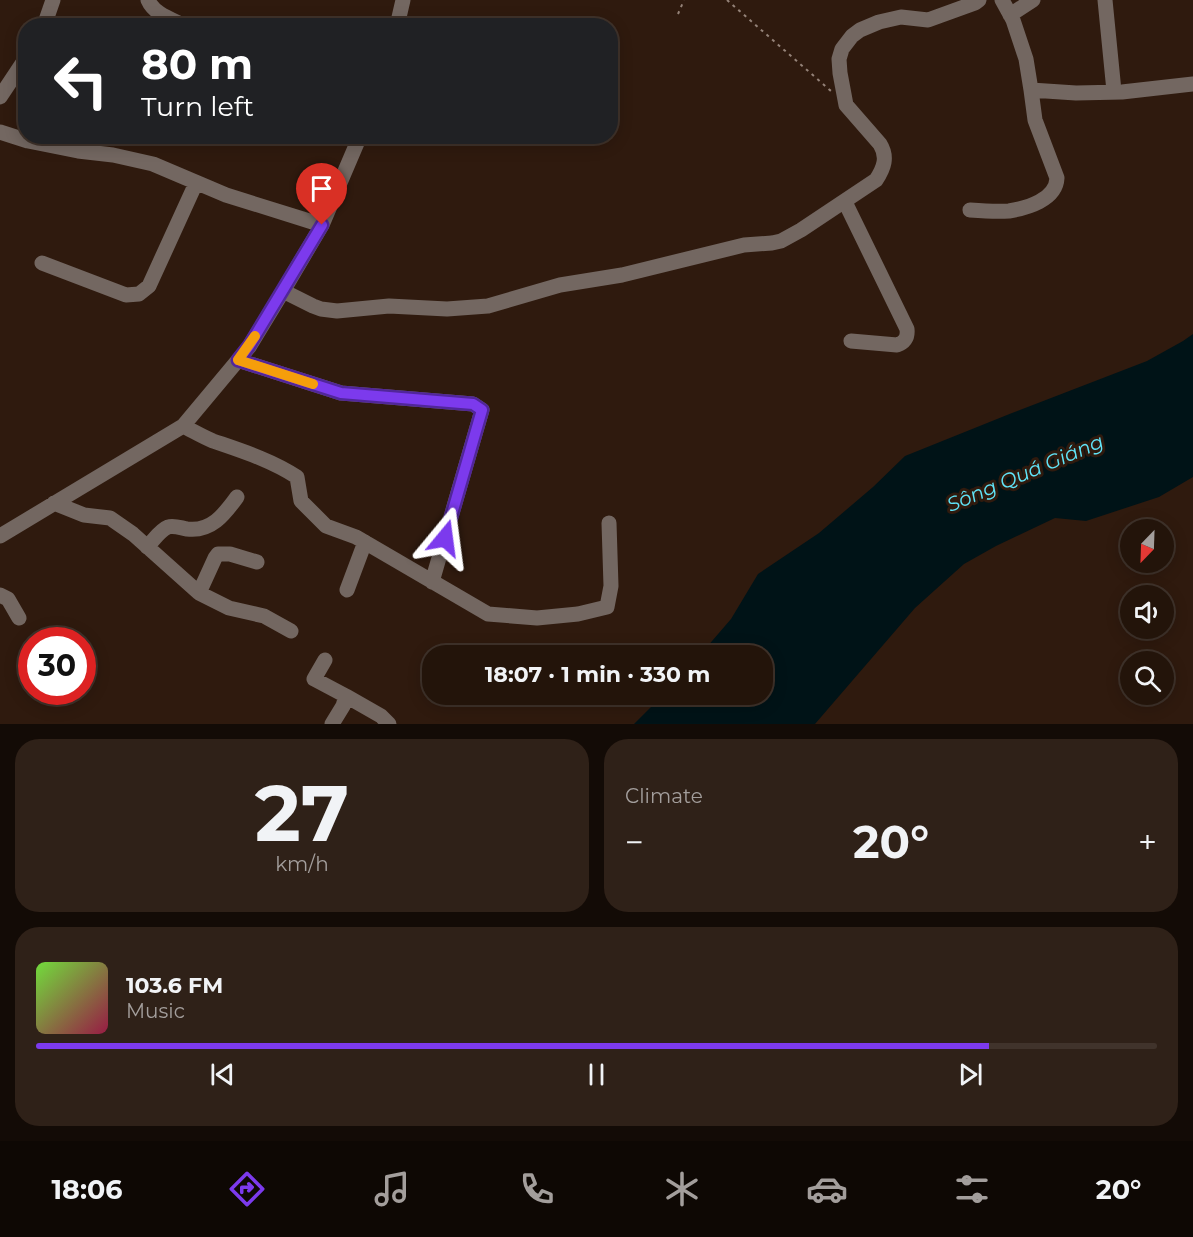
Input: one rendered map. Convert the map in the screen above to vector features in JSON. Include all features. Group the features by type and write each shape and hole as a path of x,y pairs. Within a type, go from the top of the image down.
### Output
{"street":[{"path":"47,18 53,0"},
{"path":"148,0 153,9 169,18"},
{"path":"399,18 403,0"},
{"path":"970,210 995,212 1030,206 1045,198 1057,186 1057,178 1035,120 1026,59 1002,0"},
{"path":"1010,15 1033,0"},
{"path":"1106,0 1114,91"},
{"path":"283,291 321,309 337,311 389,306 447,309 488,306 560,285 622,275 744,245 781,241 845,202 876,180 882,171 885,160 884,151 846,105 839,59 842,49 852,36 879,22 901,17 928,20 976,1"},
{"path":"0,97 18,70"},
{"path":"1031,90 1076,93 1140,91 1193,84"},
{"path":"0,132 18,138"},
{"path":"43,144 153,164 226,195 322,225"},
{"path":"0,536 183,426 249,346 283,291 322,225 357,144"},
{"path":"42,263 126,295 139,294 149,286 196,183"},
{"path":"845,202 907,329 906,340 897,345 851,341"},
{"path":"238,360 341,393 473,404 482,410 432,582"},
{"path":"183,426 211,440 285,469 297,477 301,501 326,526 357,537 488,614 537,618 578,614 607,607 611,586 609,523"},
{"path":"147,547 165,528 170,526 186,529 207,528 237,497"},
{"path":"54,503 84,515 110,518 133,534 199,593 229,608 264,616 291,631"},
{"path":"347,590 365,542"},
{"path":"199,593 218,554 230,554 257,562"},
{"path":"0,595 8,599 19,618"},
{"path":"325,660 315,679 381,716 389,724"},
{"path":"332,724 346,696"}],"path":[{"path":"678,14 684,0"},
{"path":"726,0 846,105"}],"water":[{"name":"Sông Quá Giáng","path":"1193,334 1193,477 1159,497 1086,521 1055,518 964,564 915,608 815,724 634,724 653,705 773,705 773,645 709,645 731,619 758,574 819,533 905,456 1147,361"}],"slow traffic":[{"path":"255,336 238,360 313,384"}],"route":[{"path":"322,225 249,346 238,360 341,393 473,404 482,410 445,538"}]}
